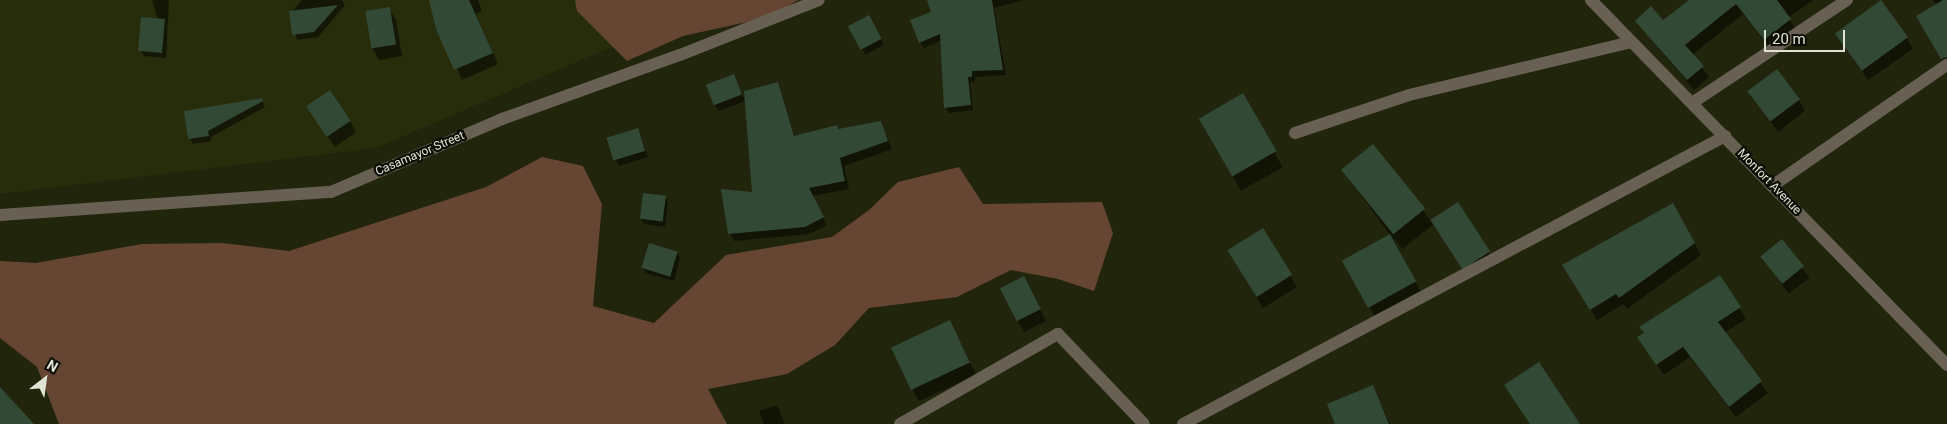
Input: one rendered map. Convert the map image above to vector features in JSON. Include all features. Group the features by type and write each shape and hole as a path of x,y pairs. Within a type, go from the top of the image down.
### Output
{"street":[{"name":"Casamayor Street","path":"0,215 331,192 502,119 680,55 820,0"},
{"name":"Monfort Avenue","path":"1591,0 1947,365"},
{"path":"1692,103 1847,0"},
{"path":"1295,133 1408,95 1632,42"},
{"path":"1772,186 1947,65"},
{"path":"1183,424 1725,136"},
{"path":"900,424 1058,334 1144,424"}],"shaded area":[{"path":"0,0 734,0 640,35 376,148 0,194"},
{"path":"575,0 798,0 770,17 683,36 627,61 577,11"},
{"path":"542,157 583,166 602,204 593,306 654,323 726,255 832,237 869,210 898,182 959,167 983,204 1102,202 1113,233 1094,291 1058,279 1011,270 957,297 869,308 835,345 787,374 708,389 727,424 59,424 37,367 0,338 0,261 36,263 142,244 222,243 289,251 486,187"}],"building":[{"path":"429,0 469,0 493,53 454,70 436,29"},
{"path":"927,0 992,0 1003,70 972,71 972,77 968,77 971,105 944,108 940,34 919,43 910,20 931,12"},
{"path":"1689,0 1777,0 1791,19 1764,40 1736,4 1685,45 1704,66 1687,80 1635,21 1651,6 1663,20"},
{"path":"1881,0 1908,37 1862,71 1835,34"},
{"path":"1943,0 1947,0 1947,57 1941,59 1916,16"},
{"path":"338,5 314,32 292,35 289,11"},
{"path":"390,7 396,45 371,48 365,11"},
{"path":"869,15 882,39 860,50 848,26"},
{"path":"141,17 165,19 162,53 138,51"},
{"path":"1777,69 1800,99 1770,122 1747,91"},
{"path":"734,74 742,95 714,105 706,85"},
{"path":"778,82 794,136 837,125 838,129 881,121 888,141 840,158 845,181 809,188 824,217 805,227 728,234 721,189 752,192 744,91"},
{"path":"330,90 351,121 327,137 306,106"},
{"path":"1243,93 1276,151 1232,177 1199,118"},
{"path":"262,98 263,101 208,131 209,136 188,139 184,111"},
{"path":"638,128 645,151 613,161 606,138"},
{"path":"1373,144 1425,209 1393,234 1341,170"},
{"path":"643,193 666,196 663,222 640,219"},
{"path":"1458,202 1490,251 1462,269 1430,220"},
{"path":"1673,203 1695,243 1619,298 1616,294 1590,310 1562,265"},
{"path":"1263,228 1292,275 1257,297 1227,250"},
{"path":"1390,234 1416,281 1368,308 1342,261"},
{"path":"1782,239 1804,266 1782,284 1760,257"},
{"path":"649,243 678,252 670,277 641,268"},
{"path":"1720,275 1741,307 1718,322 1762,381 1729,407 1683,347 1656,365 1637,337 1644,333 1639,327"},
{"path":"1024,276 1041,309 1017,321 1000,288"},
{"path":"950,320 970,363 911,390 891,347"},
{"path":"1539,362 1580,424 1530,424 1504,385"},
{"path":"1373,385 1389,424 1335,424 1327,404"},
{"path":"0,387 34,424 0,424"}]}
